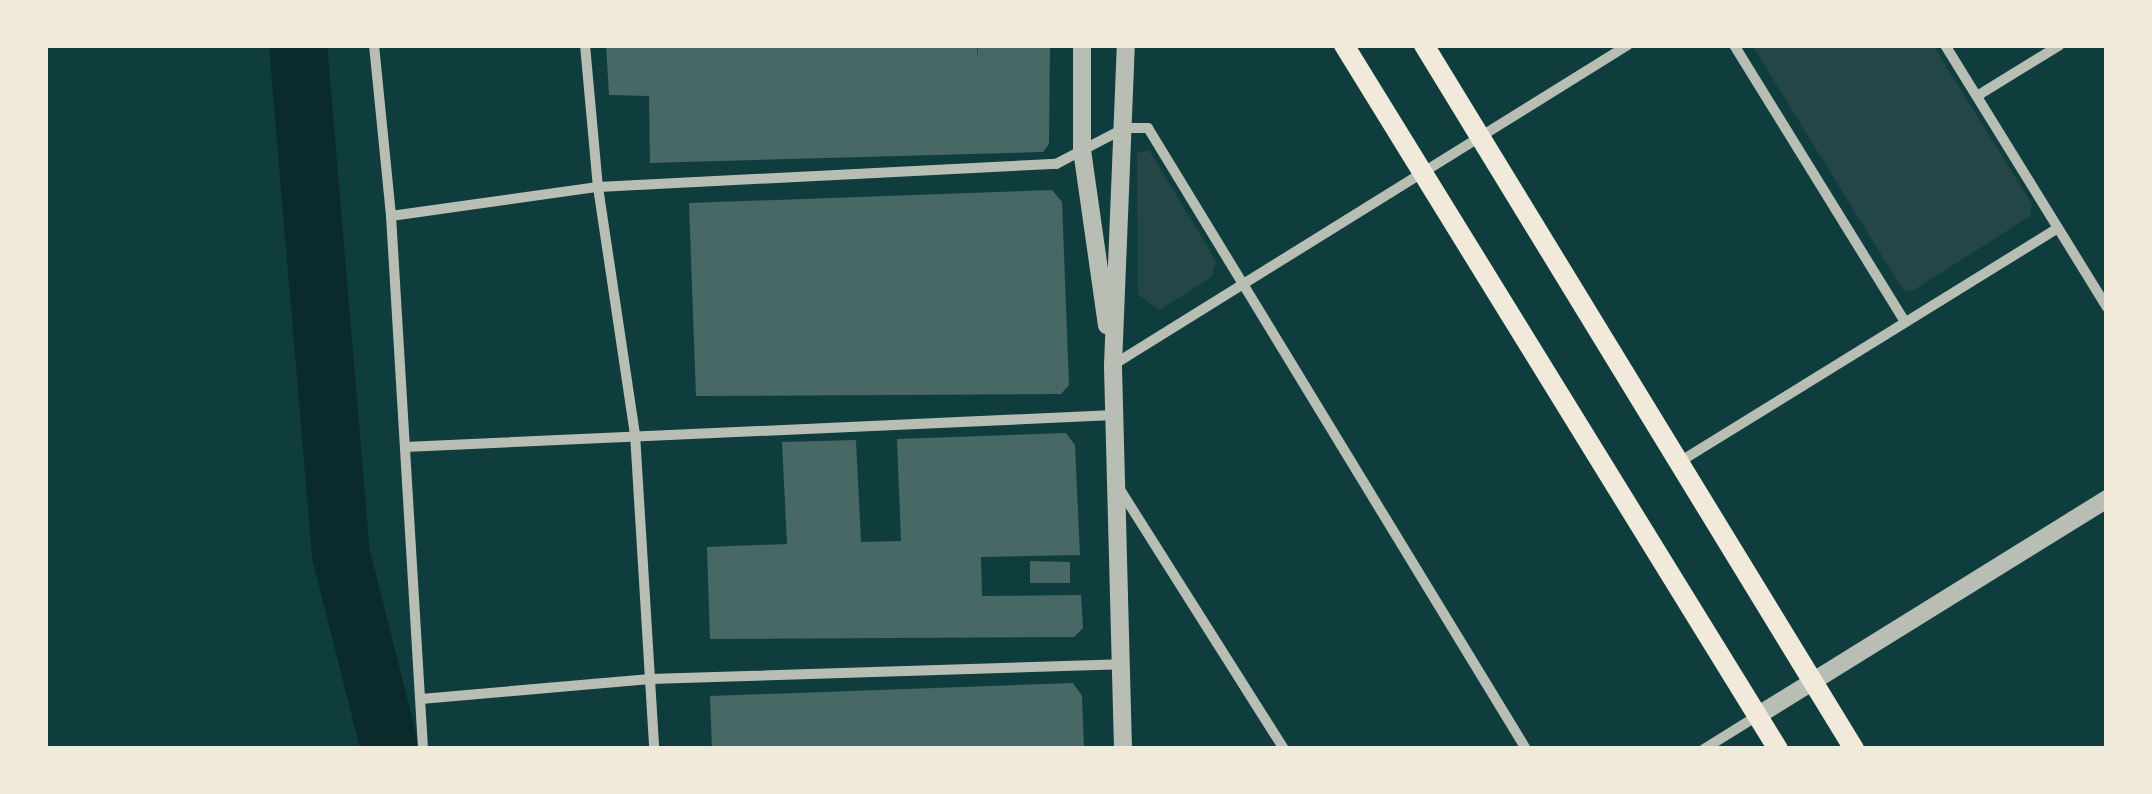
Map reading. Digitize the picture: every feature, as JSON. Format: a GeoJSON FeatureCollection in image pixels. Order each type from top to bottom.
{"type":"FeatureCollection","features":[{"type":"Feature","properties":{"kind":"main road"},"geometry":{"type":"LineString","coordinates":[[1344,45],[1778,749]]}},
{"type":"Feature","properties":{"kind":"main road"},"geometry":{"type":"LineString","coordinates":[[1424,45],[1676,464],[1854,749]]}},
{"type":"Feature","properties":{"kind":"street"},"geometry":{"type":"LineString","coordinates":[[374,45],[391,216],[423,749]]}},
{"type":"Feature","properties":{"kind":"street"},"geometry":{"type":"LineString","coordinates":[[585,45],[598,187],[635,434],[654,749]]}},
{"type":"Feature","properties":{"kind":"street"},"geometry":{"type":"LineString","coordinates":[[1082,45],[1082,150],[1113,366]]}},
{"type":"Feature","properties":{"kind":"street"},"geometry":{"type":"LineString","coordinates":[[1124,749],[1113,366],[1126,128],[1126,45]]}},
{"type":"Feature","properties":{"kind":"street"},"geometry":{"type":"LineString","coordinates":[[1113,366],[1628,45]]}},
{"type":"Feature","properties":{"kind":"street"},"geometry":{"type":"LineString","coordinates":[[1734,45],[1906,322]]}},
{"type":"Feature","properties":{"kind":"street"},"geometry":{"type":"LineString","coordinates":[[1945,45],[2107,306]]}},
{"type":"Feature","properties":{"kind":"street"},"geometry":{"type":"LineString","coordinates":[[1977,96],[2060,45]]}},
{"type":"Feature","properties":{"kind":"street"},"geometry":{"type":"LineString","coordinates":[[391,216],[598,187],[1056,164],[1126,128],[1148,128],[1526,749]]}},
{"type":"Feature","properties":{"kind":"street"},"geometry":{"type":"LineString","coordinates":[[1676,464],[2058,228]]}},
{"type":"Feature","properties":{"kind":"street"},"geometry":{"type":"LineString","coordinates":[[406,447],[1114,415]]}},
{"type":"Feature","properties":{"kind":"street"},"geometry":{"type":"LineString","coordinates":[[1116,482],[1284,749]]}},
{"type":"Feature","properties":{"kind":"street"},"geometry":{"type":"LineString","coordinates":[[1704,749],[2107,499]]}},
{"type":"Feature","properties":{"kind":"street"},"geometry":{"type":"LineString","coordinates":[[421,699],[650,679],[1121,664]]}},
{"type":"Feature","properties":{"kind":"shaded area"},"geometry":{"type":"Polygon","coordinates":[[[1752,45],[1933,45],[2032,204],[2030,216],[1911,292],[1903,290],[1752,45]]]}},
{"type":"Feature","properties":{"kind":"shaded area"},"geometry":{"type":"Polygon","coordinates":[[[1149,150],[1216,261],[1212,277],[1159,310],[1138,294],[1137,153],[1149,150]]]}},
{"type":"Feature","properties":{"kind":"building"},"geometry":{"type":"Polygon","coordinates":[[[606,45],[977,45],[977,60],[978,45],[1050,45],[1049,144],[1043,152],[650,163],[649,96],[609,95],[606,45]]]}},
{"type":"Feature","properties":{"kind":"building"},"geometry":{"type":"Polygon","coordinates":[[[1052,190],[1062,202],[1069,385],[1061,394],[696,396],[689,203],[1052,190]]]}},
{"type":"Feature","properties":{"kind":"building"},"geometry":{"type":"Polygon","coordinates":[[[1066,433],[1075,445],[1080,555],[981,557],[982,596],[1081,595],[1083,628],[1074,637],[710,639],[707,547],[787,544],[782,442],[856,440],[861,542],[901,541],[897,439],[1066,433]]]}},
{"type":"Feature","properties":{"kind":"building"},"geometry":{"type":"Polygon","coordinates":[[[1030,561],[1070,562],[1070,583],[1030,583],[1030,561]]]}},
{"type":"Feature","properties":{"kind":"building"},"geometry":{"type":"Polygon","coordinates":[[[1073,683],[1082,696],[1084,749],[712,749],[710,696],[1073,683]]]}},
{"type":"Feature","properties":{"kind":"waterway"},"geometry":{"type":"LineString","coordinates":[[298,45],[341,555],[390,749]]}}]}
